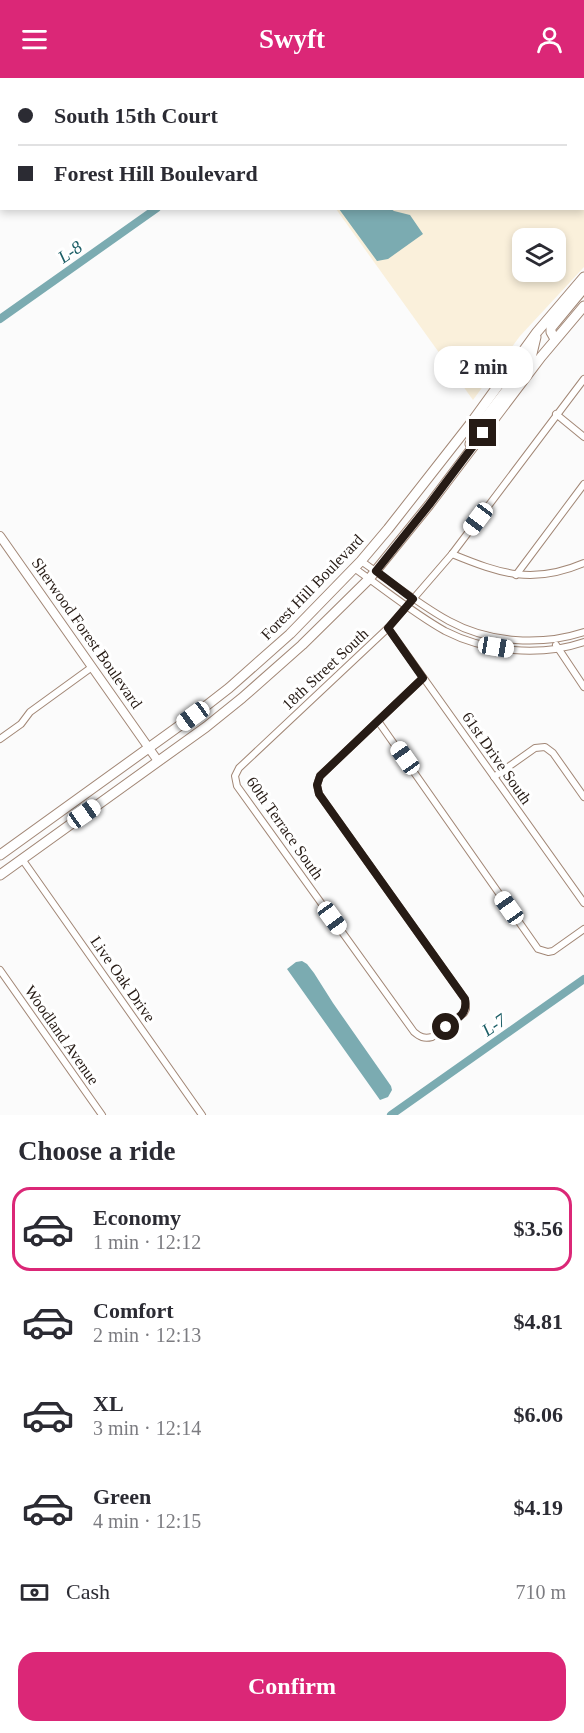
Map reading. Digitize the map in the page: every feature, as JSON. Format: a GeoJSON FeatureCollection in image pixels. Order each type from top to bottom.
{"type":"FeatureCollection","features":[{"type":"Feature","properties":{"kind":"main road","name":"Forest Hill Boulevard"},"geometry":{"type":"LineString","coordinates":[[0,855],[193,716],[290,634],[361,561],[417,494],[537,332],[584,276]]}},
{"type":"Feature","properties":{"kind":"main road"},"geometry":{"type":"LineString","coordinates":[[555,339],[551,328],[584,288]]}},
{"type":"Feature","properties":{"kind":"main road","name":"Forest Hill Boulevard"},"geometry":{"type":"LineString","coordinates":[[0,875],[206,727],[265,679],[302,645],[376,571],[555,339],[584,306]]}},
{"type":"Feature","properties":{"kind":"main road"},"geometry":{"type":"LineString","coordinates":[[467,454],[467,448],[479,426],[531,358],[537,332]]}},
{"type":"Feature","properties":{"kind":"street","name":"18th Street South"},"geometry":{"type":"LineString","coordinates":[[235,776],[239,768],[388,628],[452,554],[584,379]]}},
{"type":"Feature","properties":{"kind":"street"},"geometry":{"type":"LineString","coordinates":[[556,414],[584,437]]}},
{"type":"Feature","properties":{"kind":"street"},"geometry":{"type":"LineString","coordinates":[[516,575],[584,484]]}},
{"type":"Feature","properties":{"kind":"street","name":"Sherwood Forest Boulevard"},"geometry":{"type":"LineString","coordinates":[[0,536],[158,761]]}},
{"type":"Feature","properties":{"kind":"street"},"geometry":{"type":"LineString","coordinates":[[452,554],[485,568],[529,576],[556,573],[584,563]]}},
{"type":"Feature","properties":{"kind":"street"},"geometry":{"type":"LineString","coordinates":[[361,561],[413,599],[449,621],[484,634],[510,640],[551,639],[584,632]]}},
{"type":"Feature","properties":{"kind":"street"},"geometry":{"type":"LineString","coordinates":[[354,568],[444,630],[481,644],[509,650],[530,651],[584,642]]}},
{"type":"Feature","properties":{"kind":"street","name":"61st Drive South"},"geometry":{"type":"LineString","coordinates":[[388,628],[584,903]]}},
{"type":"Feature","properties":{"kind":"street"},"geometry":{"type":"LineString","coordinates":[[481,644],[484,634]]}},
{"type":"Feature","properties":{"kind":"street"},"geometry":{"type":"LineString","coordinates":[[551,639],[584,687]]}},
{"type":"Feature","properties":{"kind":"street"},"geometry":{"type":"LineString","coordinates":[[0,739],[21,724],[30,712],[92,667]]}},
{"type":"Feature","properties":{"kind":"street"},"geometry":{"type":"LineString","coordinates":[[423,678],[378,721],[535,945],[543,951],[553,951],[584,929]]}},
{"type":"Feature","properties":{"kind":"street","name":"60th Terrace South"},"geometry":{"type":"LineString","coordinates":[[235,776],[237,786],[243,795],[414,1032],[422,1038],[432,1037],[460,1017],[466,1009],[465,999],[319,794],[317,785],[320,776],[378,721]]}},
{"type":"Feature","properties":{"kind":"street"},"geometry":{"type":"LineString","coordinates":[[494,777],[535,748],[545,747],[553,753],[584,797]]}},
{"type":"Feature","properties":{"kind":"street","name":"Live Oak Drive"},"geometry":{"type":"LineString","coordinates":[[22,859],[202,1115]]}},
{"type":"Feature","properties":{"kind":"street","name":"Woodland Avenue"},"geometry":{"type":"LineString","coordinates":[[0,970],[102,1115]]}},
{"type":"Feature","properties":{"kind":"shaded area"},"geometry":{"type":"Polygon","coordinates":[[[337,210],[584,210],[584,267],[520,336],[473,400],[337,210]]]}},
{"type":"Feature","properties":{"kind":"water"},"geometry":{"type":"Polygon","coordinates":[[[340,210],[392,210],[410,215],[423,234],[388,259],[377,261],[340,210]]]}},
{"type":"Feature","properties":{"kind":"water"},"geometry":{"type":"Polygon","coordinates":[[[302,961],[314,973],[391,1086],[392,1090],[388,1097],[380,1100],[287,969],[296,962],[302,961]]]}},
{"type":"Feature","properties":{"kind":"waterway","name":"L-8"},"geometry":{"type":"LineString","coordinates":[[0,319],[154,210]]}},
{"type":"Feature","properties":{"kind":"waterway","name":"L-7"},"geometry":{"type":"LineString","coordinates":[[391,1115],[584,979]]}},
{"type":"Feature","properties":{"kind":"route"},"geometry":{"type":"LineString","coordinates":[[446,1027],[464,1013],[465,999],[319,794],[317,785],[320,776],[423,678],[388,628],[413,599],[376,571],[483,433]]}}]}
